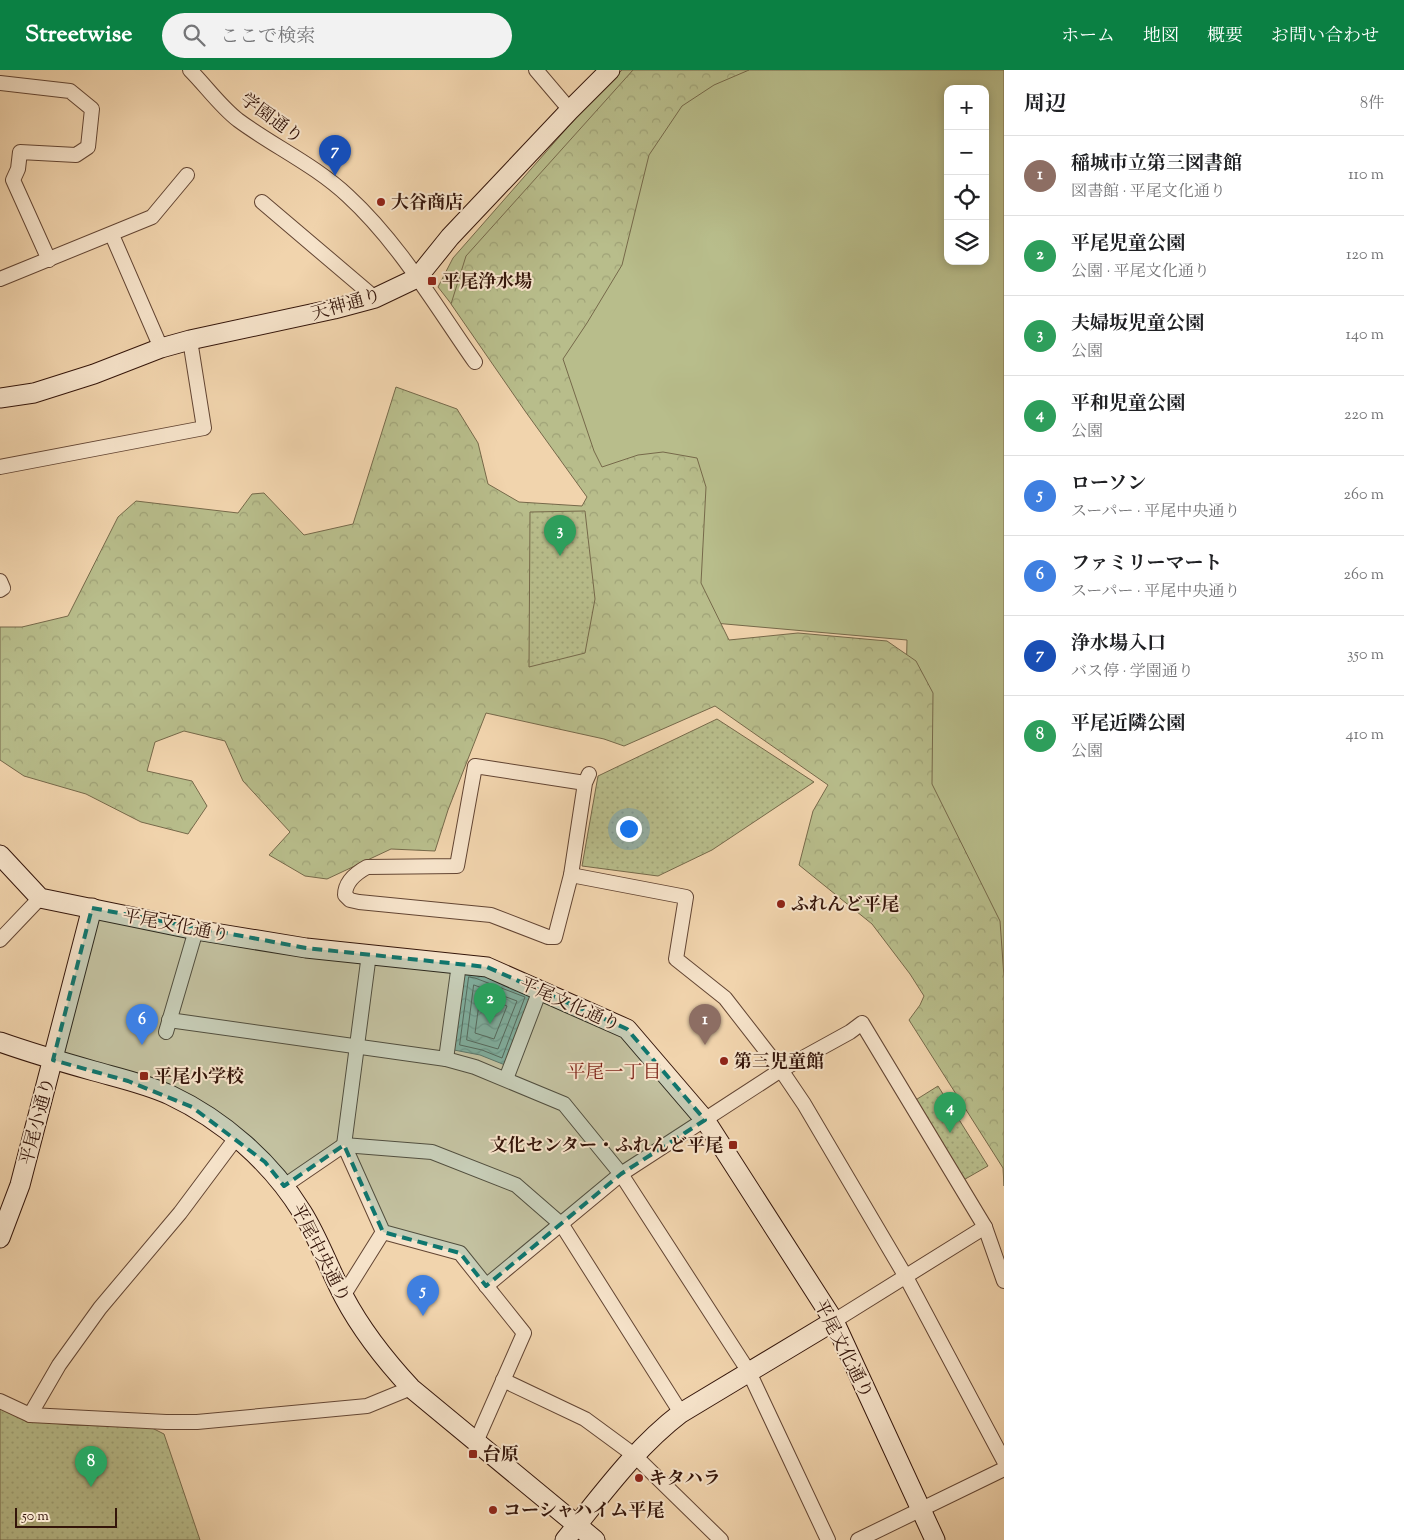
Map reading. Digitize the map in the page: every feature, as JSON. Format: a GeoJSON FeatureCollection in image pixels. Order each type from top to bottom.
{"type":"FeatureCollection","features":[{"type":"Feature","properties":{"kind":"street","name":"学園通り"},"geometry":{"type":"LineString","coordinates":[[190,70],[236,118],[269,142],[326,178],[348,196],[402,256],[475,362]]}},
{"type":"Feature","properties":{"kind":"street"},"geometry":{"type":"LineString","coordinates":[[536,70],[570,110]]}},
{"type":"Feature","properties":{"kind":"street","name":"天神通り"},"geometry":{"type":"LineString","coordinates":[[0,398],[34,393],[94,374],[160,348],[190,340],[334,309],[375,298],[417,278],[450,237],[610,70]]}},
{"type":"Feature","properties":{"kind":"street"},"geometry":{"type":"LineString","coordinates":[[0,83],[70,92],[92,109],[88,148],[76,155],[20,152],[18,170],[13,180],[49,260]]}},
{"type":"Feature","properties":{"kind":"street"},"geometry":{"type":"LineString","coordinates":[[0,278],[112,235],[152,217],[187,175]]}},
{"type":"Feature","properties":{"kind":"street"},"geometry":{"type":"LineString","coordinates":[[262,202],[375,298]]}},
{"type":"Feature","properties":{"kind":"street"},"geometry":{"type":"LineString","coordinates":[[112,235],[160,348]]}},
{"type":"Feature","properties":{"kind":"street"},"geometry":{"type":"LineString","coordinates":[[0,467],[204,428],[190,340]]}},
{"type":"Feature","properties":{"kind":"street"},"geometry":{"type":"LineString","coordinates":[[0,581],[3,588],[0,590]]}},
{"type":"Feature","properties":{"kind":"street"},"geometry":{"type":"LineString","coordinates":[[474,766],[587,779],[571,875],[555,937],[548,937],[491,915],[359,902],[350,900],[345,895],[345,888],[351,880],[359,871],[367,867],[457,866],[474,766]]}},
{"type":"Feature","properties":{"kind":"street"},"geometry":{"type":"LineString","coordinates":[[0,856],[40,898],[0,940]]}},
{"type":"Feature","properties":{"kind":"street"},"geometry":{"type":"LineString","coordinates":[[571,875],[686,897],[676,959],[725,998],[781,1070],[804,1104],[906,1277],[1004,1461]]}},
{"type":"Feature","properties":{"kind":"street","name":"平尾文化通り"},"geometry":{"type":"LineString","coordinates":[[40,898],[196,930],[306,948],[487,967],[627,1029],[705,1120],[834,1321],[935,1540]]}},
{"type":"Feature","properties":{"kind":"street","name":"平尾小通り"},"geometry":{"type":"LineString","coordinates":[[0,1238],[20,1185],[92,908]]}},
{"type":"Feature","properties":{"kind":"street"},"geometry":{"type":"LineString","coordinates":[[196,930],[167,1026],[357,1046],[446,1059],[475,1067],[564,1104],[621,1174],[749,1372],[828,1540]]}},
{"type":"Feature","properties":{"kind":"street"},"geometry":{"type":"LineString","coordinates":[[369,954],[344,1145],[383,1232]]}},
{"type":"Feature","properties":{"kind":"street"},"geometry":{"type":"LineString","coordinates":[[446,1059],[459,964]]}},
{"type":"Feature","properties":{"kind":"street"},"geometry":{"type":"LineString","coordinates":[[506,1079],[540,990]]}},
{"type":"Feature","properties":{"kind":"street"},"geometry":{"type":"LineString","coordinates":[[486,1286],[562,1225],[621,1174],[781,1070],[850,1032],[862,1023],[985,1227],[1004,1281]]}},
{"type":"Feature","properties":{"kind":"street","name":"平尾中央通り"},"geometry":{"type":"LineString","coordinates":[[0,1042],[169,1095],[223,1126],[265,1162],[284,1186],[302,1212],[321,1246],[343,1296],[372,1344],[411,1388],[595,1540]]}},
{"type":"Feature","properties":{"kind":"street"},"geometry":{"type":"LineString","coordinates":[[30,1415],[59,1365],[100,1308],[180,1213],[236,1138]]}},
{"type":"Feature","properties":{"kind":"street"},"geometry":{"type":"LineString","coordinates":[[284,1186],[344,1145],[432,1152],[516,1186],[562,1225],[681,1414]]}},
{"type":"Feature","properties":{"kind":"street"},"geometry":{"type":"LineString","coordinates":[[565,1540],[634,1455],[660,1429],[681,1414],[985,1227]]}},
{"type":"Feature","properties":{"kind":"street"},"geometry":{"type":"LineString","coordinates":[[383,1232],[460,1253],[524,1333],[476,1442]]}},
{"type":"Feature","properties":{"kind":"street"},"geometry":{"type":"LineString","coordinates":[[343,1296],[383,1232]]}},
{"type":"Feature","properties":{"kind":"street"},"geometry":{"type":"LineString","coordinates":[[503,1380],[585,1419],[634,1455],[721,1540]]}},
{"type":"Feature","properties":{"kind":"street"},"geometry":{"type":"LineString","coordinates":[[0,1401],[30,1415],[197,1422],[367,1406],[411,1388]]}},
{"type":"Feature","properties":{"kind":"street"},"geometry":{"type":"LineString","coordinates":[[858,1540],[1004,1469]]}},
{"type":"Feature","properties":{"kind":"highlighted area"},"geometry":{"type":"Polygon","coordinates":[[[92,908],[306,948],[487,967],[627,1029],[705,1120],[621,1174],[486,1286],[460,1253],[383,1232],[344,1145],[284,1186],[265,1162],[192,1107],[128,1081],[53,1060],[92,908]]]}},
{"type":"Feature","properties":{"kind":"green space"},"geometry":{"type":"Polygon","coordinates":[[[622,70],[1004,70],[1004,1144],[900,945],[907,640],[714,623],[607,503],[438,287],[453,258],[574,120],[622,70]]]}},
{"type":"Feature","properties":{"kind":"green space"},"geometry":{"type":"Polygon","coordinates":[[[633,70],[749,70],[714,85],[682,106],[649,155],[622,265],[563,359],[594,451],[602,467],[638,455],[663,452],[697,458],[706,487],[701,583],[729,640],[798,633],[887,641],[916,661],[933,693],[932,784],[1000,921],[1004,977],[1004,1186],[1003,1168],[909,1020],[924,996],[910,974],[872,924],[799,865],[813,811],[828,785],[715,706],[624,746],[604,739],[486,713],[448,810],[435,851],[391,849],[327,879],[305,876],[269,855],[290,832],[243,781],[225,741],[184,731],[155,742],[147,771],[192,781],[207,806],[188,834],[141,822],[86,794],[24,776],[0,760],[0,627],[22,627],[68,616],[118,517],[136,501],[238,513],[252,494],[264,493],[304,535],[353,524],[396,387],[457,409],[478,443],[488,484],[519,502],[582,506],[587,497],[451,304],[466,256],[633,70]]]}},
{"type":"Feature","properties":{"kind":"green space"},"geometry":{"type":"Polygon","coordinates":[[[585,511],[595,599],[585,653],[529,667],[530,512],[585,511]]]}},
{"type":"Feature","properties":{"kind":"green space"},"geometry":{"type":"Polygon","coordinates":[[[717,719],[814,782],[712,850],[658,876],[582,866],[598,776],[717,719]]]}},
{"type":"Feature","properties":{"kind":"green space"},"geometry":{"type":"Polygon","coordinates":[[[938,1086],[988,1166],[960,1182],[914,1101],[938,1086]]]}},
{"type":"Feature","properties":{"kind":"green space"},"geometry":{"type":"Polygon","coordinates":[[[0,1408],[33,1421],[71,1425],[150,1427],[164,1434],[200,1540],[0,1540],[0,1408]]]}},
{"type":"Feature","properties":{"kind":"water"},"geometry":{"type":"Polygon","coordinates":[[[464,971],[476,973],[532,994],[505,1065],[480,1055],[454,1050],[464,971]]]}},
{"type":"Feature","properties":{"kind":"place","name":"浄水場入口"},"geometry":{"type":"Point","coordinates":[335,176]}},
{"type":"Feature","properties":{"kind":"place","name":"大谷商店"},"geometry":{"type":"Point","coordinates":[381,202]}},
{"type":"Feature","properties":{"kind":"place","name":"平尾浄水場"},"geometry":{"type":"Point","coordinates":[432,281]}},
{"type":"Feature","properties":{"kind":"place","name":"夫婦坂児童公園"},"geometry":{"type":"Point","coordinates":[560,556]}},
{"type":"Feature","properties":{"kind":"place","name":"ふれんど平尾"},"geometry":{"type":"Point","coordinates":[781,904]}},
{"type":"Feature","properties":{"kind":"place","name":"平尾児童公園"},"geometry":{"type":"Point","coordinates":[490,1024]}},
{"type":"Feature","properties":{"kind":"place","name":"ファミリーマート"},"geometry":{"type":"Point","coordinates":[142,1045]}},
{"type":"Feature","properties":{"kind":"place","name":"稲城市立第三図書館"},"geometry":{"type":"Point","coordinates":[705,1045]}},
{"type":"Feature","properties":{"kind":"place","name":"第三児童館"},"geometry":{"type":"Point","coordinates":[724,1061]}},
{"type":"Feature","properties":{"kind":"place","name":"平尾小学校"},"geometry":{"type":"Point","coordinates":[144,1076]}},
{"type":"Feature","properties":{"kind":"place","name":"平和児童公園"},"geometry":{"type":"Point","coordinates":[950,1133]}},
{"type":"Feature","properties":{"kind":"place","name":"文化センター・ふれんど平尾"},"geometry":{"type":"Point","coordinates":[733,1145]}},
{"type":"Feature","properties":{"kind":"place","name":"ローソン"},"geometry":{"type":"Point","coordinates":[423,1316]}},
{"type":"Feature","properties":{"kind":"place","name":"台原"},"geometry":{"type":"Point","coordinates":[473,1454]}},
{"type":"Feature","properties":{"kind":"place","name":"キタハラ"},"geometry":{"type":"Point","coordinates":[639,1478]}},
{"type":"Feature","properties":{"kind":"place","name":"平尾近隣公園"},"geometry":{"type":"Point","coordinates":[91,1487]}},
{"type":"Feature","properties":{"kind":"place","name":"コーシャハイム平尾"},"geometry":{"type":"Point","coordinates":[493,1510]}},
{"type":"Feature","properties":{"kind":"district","name":"平尾一丁目"},"geometry":{"type":"Point","coordinates":[614,1071]}}]}
